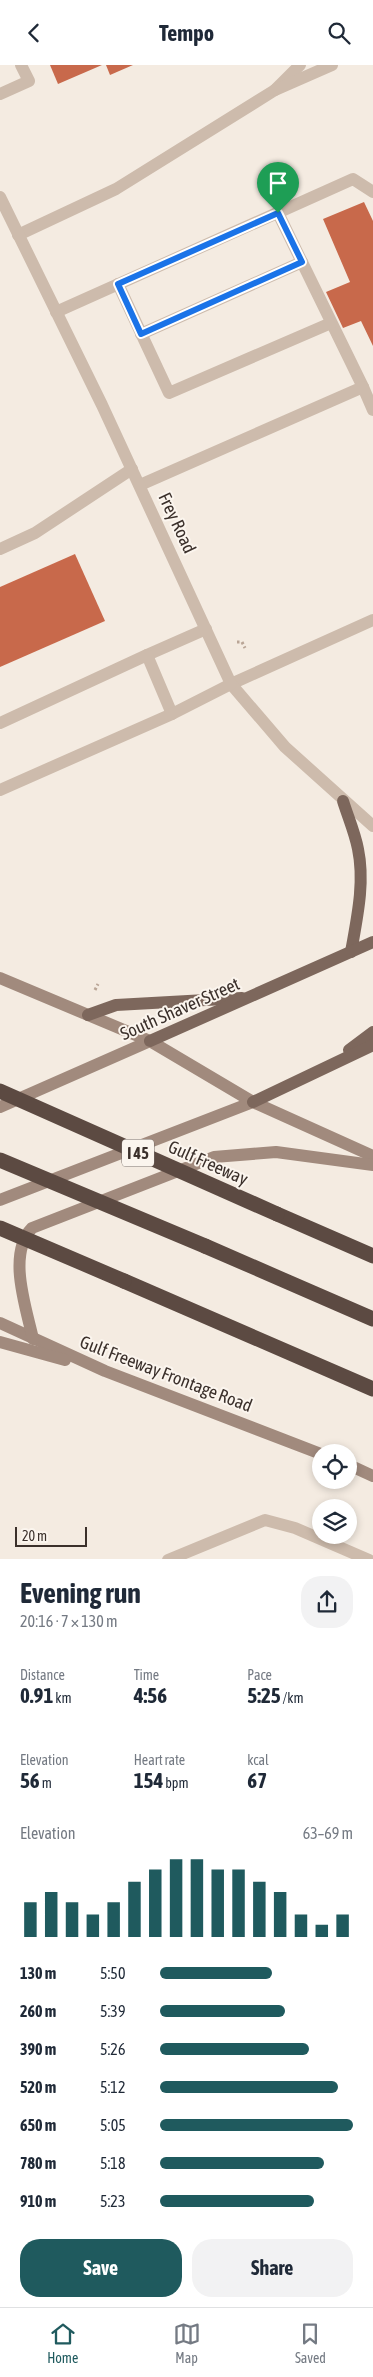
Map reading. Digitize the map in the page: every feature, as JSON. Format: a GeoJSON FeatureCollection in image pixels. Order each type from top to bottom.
{"type":"FeatureCollection","features":[{"type":"Feature","properties":{"kind":"highway","name":"Gulf Freeway"},"geometry":{"type":"LineString","coordinates":[[0,1091],[373,1256]]}},
{"type":"Feature","properties":{"kind":"highway"},"geometry":{"type":"LineString","coordinates":[[0,1160],[373,1319]]}},
{"type":"Feature","properties":{"kind":"highway"},"geometry":{"type":"LineString","coordinates":[[0,1228],[373,1389]]}},
{"type":"Feature","properties":{"kind":"main road"},"geometry":{"type":"LineString","coordinates":[[343,801],[358,849],[361,880],[351,952]]}},
{"type":"Feature","properties":{"kind":"main road","name":"South Shaver Street"},"geometry":{"type":"LineString","coordinates":[[0,1107],[373,942]]}},
{"type":"Feature","properties":{"kind":"main road"},"geometry":{"type":"LineString","coordinates":[[0,978],[150,1041],[253,1102],[373,1156]]}},
{"type":"Feature","properties":{"kind":"main road"},"geometry":{"type":"LineString","coordinates":[[88,1015],[116,1005],[250,997]]}},
{"type":"Feature","properties":{"kind":"main road"},"geometry":{"type":"LineString","coordinates":[[327,1067],[373,1032]]}},
{"type":"Feature","properties":{"kind":"main road"},"geometry":{"type":"LineString","coordinates":[[0,1200],[253,1102],[373,1045]]}},
{"type":"Feature","properties":{"kind":"main road"},"geometry":{"type":"LineString","coordinates":[[33,1339],[20,1283],[22,1244],[25,1236],[32,1228],[214,1157],[276,1152],[373,1165]]}},
{"type":"Feature","properties":{"kind":"main road","name":"Gulf Freeway Frontage Road"},"geometry":{"type":"LineString","coordinates":[[0,1323],[105,1371],[312,1451]]}},
{"type":"Feature","properties":{"kind":"main road"},"geometry":{"type":"LineString","coordinates":[[0,1342],[105,1371]]}},
{"type":"Feature","properties":{"kind":"main road"},"geometry":{"type":"LineString","coordinates":[[357,1469],[373,1476]]}},
{"type":"Feature","properties":{"kind":"street"},"geometry":{"type":"LineString","coordinates":[[0,94],[29,81],[21,65]]}},
{"type":"Feature","properties":{"kind":"street"},"geometry":{"type":"LineString","coordinates":[[275,90],[300,65]]}},
{"type":"Feature","properties":{"kind":"street"},"geometry":{"type":"LineString","coordinates":[[18,235],[116,189],[275,90],[332,65]]}},
{"type":"Feature","properties":{"kind":"street"},"geometry":{"type":"LineString","coordinates":[[56,312],[353,179],[373,192]]}},
{"type":"Feature","properties":{"kind":"street","name":"Frey Road"},"geometry":{"type":"LineString","coordinates":[[0,197],[140,485],[231,684],[285,747],[373,827]]}},
{"type":"Feature","properties":{"kind":"street"},"geometry":{"type":"LineString","coordinates":[[278,213],[373,410]]}},
{"type":"Feature","properties":{"kind":"street"},"geometry":{"type":"LineString","coordinates":[[141,334],[302,262]]}},
{"type":"Feature","properties":{"kind":"street"},"geometry":{"type":"LineString","coordinates":[[118,284],[169,393],[331,323]]}},
{"type":"Feature","properties":{"kind":"street"},"geometry":{"type":"LineString","coordinates":[[140,485],[363,387]]}},
{"type":"Feature","properties":{"kind":"street"},"geometry":{"type":"LineString","coordinates":[[0,549],[35,533],[132,469]]}},
{"type":"Feature","properties":{"kind":"street"},"geometry":{"type":"LineString","coordinates":[[0,790],[172,714],[231,684],[373,620]]}},
{"type":"Feature","properties":{"kind":"street"},"geometry":{"type":"LineString","coordinates":[[0,723],[206,629]]}},
{"type":"Feature","properties":{"kind":"street"},"geometry":{"type":"LineString","coordinates":[[147,655],[172,714]]}},
{"type":"Feature","properties":{"kind":"street"},"geometry":{"type":"LineString","coordinates":[[168,1559],[265,1519],[295,1527],[369,1559]]}},
{"type":"Feature","properties":{"kind":"path"},"geometry":{"type":"LineString","coordinates":[[237,642],[242,642],[245,648]]}},
{"type":"Feature","properties":{"kind":"path"},"geometry":{"type":"LineString","coordinates":[[95,990],[98,984]]}},
{"type":"Feature","properties":{"kind":"building"},"geometry":{"type":"Polygon","coordinates":[[[50,65],[102,65],[58,84],[50,65]]]}},
{"type":"Feature","properties":{"kind":"building"},"geometry":{"type":"Polygon","coordinates":[[[106,65],[133,65],[110,75],[106,65]]]}},
{"type":"Feature","properties":{"kind":"building"},"geometry":{"type":"Polygon","coordinates":[[[364,202],[373,221],[373,346],[361,321],[343,328],[326,292],[350,282],[323,219],[364,202]]]}},
{"type":"Feature","properties":{"kind":"building"},"geometry":{"type":"Polygon","coordinates":[[[75,554],[105,621],[0,667],[0,587],[75,554]]]}},
{"type":"Feature","properties":{"kind":"route"},"geometry":{"type":"LineString","coordinates":[[278,213],[302,262],[141,334],[118,284],[278,213]]}}]}
